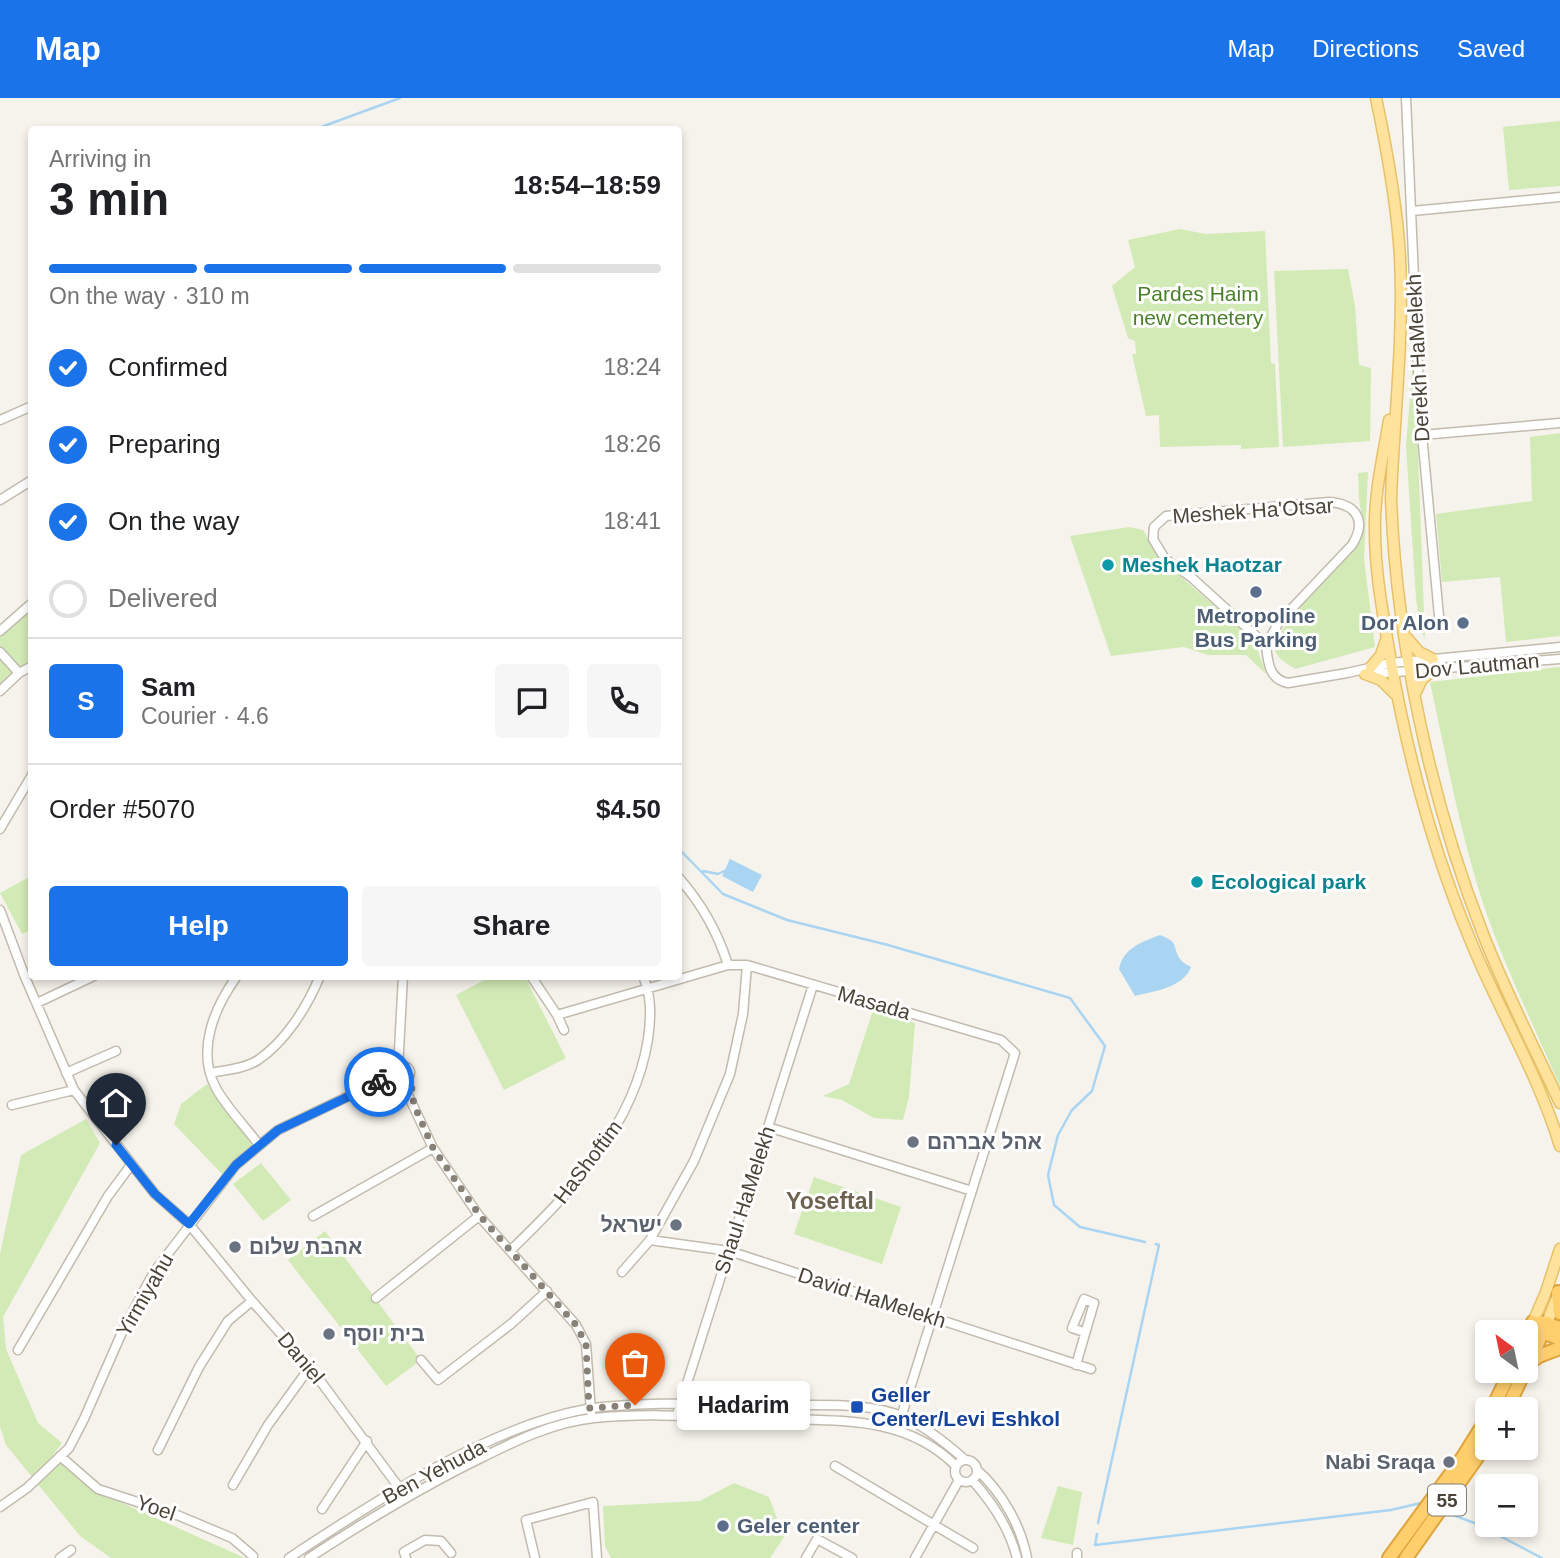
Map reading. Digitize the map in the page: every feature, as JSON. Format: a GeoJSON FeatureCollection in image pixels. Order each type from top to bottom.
{"type":"FeatureCollection","features":[{"type":"Feature","properties":{"kind":"highway"},"geometry":{"type":"LineString","coordinates":[[1559,1290],[1560,1312]]}},
{"type":"Feature","properties":{"kind":"highway"},"geometry":{"type":"LineString","coordinates":[[1538,1324],[1560,1339]]}},
{"type":"Feature","properties":{"kind":"highway"},"geometry":{"type":"LineString","coordinates":[[1545,1327],[1560,1328]]}},
{"type":"Feature","properties":{"kind":"highway"},"geometry":{"type":"LineString","coordinates":[[1538,1343],[1545,1327]]}},
{"type":"Feature","properties":{"kind":"highway"},"geometry":{"type":"LineString","coordinates":[[1538,1357],[1560,1348]]}},
{"type":"Feature","properties":{"kind":"highway","name":"55"},"geometry":{"type":"LineString","coordinates":[[1389,1558],[1475,1438]]}},
{"type":"Feature","properties":{"kind":"highway","name":"55"},"geometry":{"type":"LineString","coordinates":[[1406,1558],[1475,1460]]}},
{"type":"Feature","properties":{"kind":"main road"},"geometry":{"type":"LineString","coordinates":[[1376,98],[1398,234],[1400,302],[1391,498],[1404,632],[1444,815],[1471,900],[1483,935],[1560,1103]]}},
{"type":"Feature","properties":{"kind":"main road"},"geometry":{"type":"LineString","coordinates":[[1397,372],[1378,482],[1375,519],[1376,561],[1397,697],[1428,827],[1448,884],[1469,939],[1546,1108],[1560,1146]]}},
{"type":"Feature","properties":{"kind":"main road"},"geometry":{"type":"LineString","coordinates":[[1404,632],[1418,651],[1433,659]]}},
{"type":"Feature","properties":{"kind":"main road"},"geometry":{"type":"LineString","coordinates":[[1387,636],[1382,653],[1368,670],[1384,682],[1397,697]]}},
{"type":"Feature","properties":{"kind":"main road"},"geometry":{"type":"LineString","coordinates":[[1416,696],[1420,683],[1434,670]]}},
{"type":"Feature","properties":{"kind":"main road"},"geometry":{"type":"LineString","coordinates":[[1534,1320],[1560,1249]]}},
{"type":"Feature","properties":{"kind":"main road"},"geometry":{"type":"LineString","coordinates":[[1545,1327],[1559,1290]]}},
{"type":"Feature","properties":{"kind":"street","name":"Derekh HaMelekh"},"geometry":{"type":"LineString","coordinates":[[1406,98],[1422,435],[1439,617]]}},
{"type":"Feature","properties":{"kind":"street"},"geometry":{"type":"LineString","coordinates":[[1412,211],[1560,197]]}},
{"type":"Feature","properties":{"kind":"street"},"geometry":{"type":"LineString","coordinates":[[0,420],[28,408]]}},
{"type":"Feature","properties":{"kind":"street"},"geometry":{"type":"LineString","coordinates":[[1422,435],[1560,423]]}},
{"type":"Feature","properties":{"kind":"street"},"geometry":{"type":"LineString","coordinates":[[0,500],[28,482]]}},
{"type":"Feature","properties":{"kind":"street","name":"Meshek Ha'Otsar"},"geometry":{"type":"LineString","coordinates":[[1329,502],[1349,506],[1359,523],[1354,541],[1279,622],[1273,632],[1266,645],[1191,577],[1165,559],[1153,540],[1153,530],[1161,519],[1173,515],[1329,502]]}},
{"type":"Feature","properties":{"kind":"street"},"geometry":{"type":"LineString","coordinates":[[0,631],[28,606]]}},
{"type":"Feature","properties":{"kind":"street"},"geometry":{"type":"LineString","coordinates":[[1256,636],[1273,632]]}},
{"type":"Feature","properties":{"kind":"street"},"geometry":{"type":"LineString","coordinates":[[1266,645],[1270,671],[1281,682],[1392,668],[1410,661]]}},
{"type":"Feature","properties":{"kind":"street","name":"Dov Lautman"},"geometry":{"type":"LineString","coordinates":[[1410,661],[1560,647]]}},
{"type":"Feature","properties":{"kind":"street"},"geometry":{"type":"LineString","coordinates":[[0,652],[19,673]]}},
{"type":"Feature","properties":{"kind":"street","name":"Dov Lautman"},"geometry":{"type":"LineString","coordinates":[[1392,668],[1412,672],[1560,659]]}},
{"type":"Feature","properties":{"kind":"street"},"geometry":{"type":"LineString","coordinates":[[0,691],[28,668]]}},
{"type":"Feature","properties":{"kind":"street"},"geometry":{"type":"LineString","coordinates":[[0,829],[28,782]]}},
{"type":"Feature","properties":{"kind":"street"},"geometry":{"type":"LineString","coordinates":[[682,882],[705,913],[722,944],[729,965]]}},
{"type":"Feature","properties":{"kind":"street","name":"Daniel"},"geometry":{"type":"LineString","coordinates":[[0,910],[74,1090],[155,1194],[189,1224],[310,1367],[406,1497]]}},
{"type":"Feature","properties":{"kind":"street","name":"Masada"},"geometry":{"type":"LineString","coordinates":[[682,978],[729,965],[747,965],[1001,1040],[1015,1053],[972,1191]]}},
{"type":"Feature","properties":{"kind":"street"},"geometry":{"type":"LineString","coordinates":[[621,1272],[650,1240],[694,1161],[730,1074],[743,1014],[747,965]]}},
{"type":"Feature","properties":{"kind":"street"},"geometry":{"type":"LineString","coordinates":[[37,1003],[86,980]]}},
{"type":"Feature","properties":{"kind":"street"},"geometry":{"type":"LineString","coordinates":[[235,980],[216,1013],[208,1039],[206,1058],[216,1089],[259,1145]]}},
{"type":"Feature","properties":{"kind":"street"},"geometry":{"type":"LineString","coordinates":[[210,1073],[235,1069],[257,1061],[286,1033],[307,1003],[318,980]]}},
{"type":"Feature","properties":{"kind":"street"},"geometry":{"type":"LineString","coordinates":[[403,980],[398,1074],[433,1148],[480,1216],[576,1325],[586,1344],[589,1408],[594,1418]]}},
{"type":"Feature","properties":{"kind":"street"},"geometry":{"type":"LineString","coordinates":[[534,980],[564,1030]]}},
{"type":"Feature","properties":{"kind":"street","name":"HaShoftim"},"geometry":{"type":"LineString","coordinates":[[510,1251],[579,1179],[607,1142],[629,1104],[646,1049],[651,1018],[645,980]]}},
{"type":"Feature","properties":{"kind":"street","name":"Masada"},"geometry":{"type":"LineString","coordinates":[[557,1015],[676,980]]}},
{"type":"Feature","properties":{"kind":"street","name":"Shaul HaMelekh"},"geometry":{"type":"LineString","coordinates":[[677,1415],[813,985]]}},
{"type":"Feature","properties":{"kind":"street"},"geometry":{"type":"LineString","coordinates":[[398,1037],[409,1071],[414,1105]]}},
{"type":"Feature","properties":{"kind":"street"},"geometry":{"type":"LineString","coordinates":[[66,1073],[116,1051]]}},
{"type":"Feature","properties":{"kind":"street","name":"Yirmiyahu"},"geometry":{"type":"LineString","coordinates":[[0,1507],[27,1488],[69,1448],[123,1330],[154,1272],[221,1183],[278,1130],[398,1074],[405,1079],[409,1071]]}},
{"type":"Feature","properties":{"kind":"street"},"geometry":{"type":"LineString","coordinates":[[12,1105],[74,1090]]}},
{"type":"Feature","properties":{"kind":"street"},"geometry":{"type":"LineString","coordinates":[[768,1127],[972,1191],[897,1430]]}},
{"type":"Feature","properties":{"kind":"street"},"geometry":{"type":"LineString","coordinates":[[313,1216],[433,1148]]}},
{"type":"Feature","properties":{"kind":"street"},"geometry":{"type":"LineString","coordinates":[[18,1350],[108,1196],[131,1165]]}},
{"type":"Feature","properties":{"kind":"street"},"geometry":{"type":"LineString","coordinates":[[376,1298],[480,1216]]}},
{"type":"Feature","properties":{"kind":"street","name":"David HaMelekh"},"geometry":{"type":"LineString","coordinates":[[650,1240],[729,1251],[1091,1369]]}},
{"type":"Feature","properties":{"kind":"street"},"geometry":{"type":"LineString","coordinates":[[421,1360],[438,1380],[511,1324],[547,1291]]}},
{"type":"Feature","properties":{"kind":"street"},"geometry":{"type":"LineString","coordinates":[[158,1450],[199,1367],[228,1321],[252,1301]]}},
{"type":"Feature","properties":{"kind":"street"},"geometry":{"type":"LineString","coordinates":[[1076,1365],[1084,1332]]}},
{"type":"Feature","properties":{"kind":"street"},"geometry":{"type":"LineString","coordinates":[[233,1485],[268,1425],[310,1367]]}},
{"type":"Feature","properties":{"kind":"street","name":"Ben Yehuda"},"geometry":{"type":"LineString","coordinates":[[289,1558],[401,1488],[505,1435],[556,1415],[589,1408],[681,1402],[859,1407],[902,1416]]}},
{"type":"Feature","properties":{"kind":"street","name":"Ben Yehuda"},"geometry":{"type":"LineString","coordinates":[[309,1558],[406,1497],[510,1444],[556,1427],[594,1418],[677,1415],[860,1421],[917,1437],[956,1465]]}},
{"type":"Feature","properties":{"kind":"street"},"geometry":{"type":"LineString","coordinates":[[902,1416],[947,1444],[964,1459],[975,1463],[977,1470],[1003,1501],[1020,1532],[1027,1558]]}},
{"type":"Feature","properties":{"kind":"street"},"geometry":{"type":"LineString","coordinates":[[322,1509],[366,1441]]}},
{"type":"Feature","properties":{"kind":"street","name":"Yoel"},"geometry":{"type":"LineString","coordinates":[[60,1456],[98,1489],[177,1515],[232,1538],[253,1556]]}},
{"type":"Feature","properties":{"kind":"street"},"geometry":{"type":"LineString","coordinates":[[964,1459],[956,1465],[954,1472],[959,1480],[972,1480],[977,1470]]}},
{"type":"Feature","properties":{"kind":"street"},"geometry":{"type":"LineString","coordinates":[[835,1465],[973,1548]]}},
{"type":"Feature","properties":{"kind":"street"},"geometry":{"type":"LineString","coordinates":[[915,1558],[959,1480]]}},
{"type":"Feature","properties":{"kind":"street"},"geometry":{"type":"LineString","coordinates":[[972,1480],[986,1495],[1006,1526],[1017,1558]]}},
{"type":"Feature","properties":{"kind":"street"},"geometry":{"type":"LineString","coordinates":[[535,1558],[526,1520],[593,1503],[597,1558]]}},
{"type":"Feature","properties":{"kind":"street"},"geometry":{"type":"LineString","coordinates":[[806,1558],[817,1539],[852,1558]]}},
{"type":"Feature","properties":{"kind":"street"},"geometry":{"type":"LineString","coordinates":[[406,1558],[404,1552],[425,1540],[442,1541],[451,1553]]}},
{"type":"Feature","properties":{"kind":"street"},"geometry":{"type":"LineString","coordinates":[[60,1558],[71,1550]]}},
{"type":"Feature","properties":{"kind":"green space"},"geometry":{"type":"Polygon","coordinates":[[[1560,121],[1560,186],[1509,190],[1503,127],[1560,121]]]}},
{"type":"Feature","properties":{"kind":"green space","name":"Pardes Haim new cemetery"},"geometry":{"type":"Polygon","coordinates":[[[1180,229],[1206,234],[1265,231],[1271,363],[1275,364],[1279,447],[1160,447],[1159,415],[1146,416],[1132,354],[1136,354],[1135,341],[1128,338],[1112,286],[1135,267],[1128,240],[1180,229]]]}},
{"type":"Feature","properties":{"kind":"green space"},"geometry":{"type":"Polygon","coordinates":[[[1348,269],[1355,306],[1359,365],[1371,368],[1370,441],[1283,447],[1274,271],[1348,269]]]}},
{"type":"Feature","properties":{"kind":"green space"},"geometry":{"type":"Polygon","coordinates":[[[1414,348],[1425,639],[1420,627],[1416,598],[1406,446],[1414,348]]]}},
{"type":"Feature","properties":{"kind":"green space"},"geometry":{"type":"Polygon","coordinates":[[[1560,433],[1560,636],[1506,642],[1500,577],[1442,582],[1436,514],[1532,501],[1530,437],[1560,433]]]}},
{"type":"Feature","properties":{"kind":"green space"},"geometry":{"type":"Polygon","coordinates":[[[1368,472],[1364,559],[1375,647],[1295,669],[1276,654],[1276,641],[1296,612],[1342,563],[1361,537],[1363,525],[1358,473],[1368,472]]]}},
{"type":"Feature","properties":{"kind":"green space"},"geometry":{"type":"Polygon","coordinates":[[[1129,527],[1143,530],[1159,558],[1254,640],[1266,674],[1246,655],[1208,655],[1184,647],[1111,656],[1070,536],[1129,527]]]}},
{"type":"Feature","properties":{"kind":"green space"},"geometry":{"type":"Polygon","coordinates":[[[28,612],[28,663],[0,688],[0,635],[28,612]]]}},
{"type":"Feature","properties":{"kind":"green space"},"geometry":{"type":"Polygon","coordinates":[[[1560,667],[1560,1087],[1509,971],[1482,900],[1460,819],[1430,682],[1560,667]]]}},
{"type":"Feature","properties":{"kind":"green space"},"geometry":{"type":"Polygon","coordinates":[[[28,878],[28,931],[22,934],[0,893],[28,878]]]}},
{"type":"Feature","properties":{"kind":"green space"},"geometry":{"type":"Polygon","coordinates":[[[484,980],[527,980],[566,1058],[504,1090],[456,995],[484,980]]]}},
{"type":"Feature","properties":{"kind":"green space"},"geometry":{"type":"Polygon","coordinates":[[[873,1010],[915,1023],[909,1097],[903,1120],[874,1118],[842,1100],[823,1096],[849,1084],[873,1010]]]}},
{"type":"Feature","properties":{"kind":"green space"},"geometry":{"type":"Polygon","coordinates":[[[207,1084],[252,1145],[222,1174],[174,1124],[181,1104],[207,1084]]]}},
{"type":"Feature","properties":{"kind":"green space"},"geometry":{"type":"Polygon","coordinates":[[[86,1119],[100,1143],[3,1317],[6,1349],[38,1423],[62,1443],[53,1455],[120,1502],[245,1558],[111,1558],[80,1536],[6,1445],[0,1427],[0,1254],[21,1155],[86,1119]]]}},
{"type":"Feature","properties":{"kind":"green space"},"geometry":{"type":"Polygon","coordinates":[[[261,1163],[291,1200],[263,1221],[233,1184],[261,1163]]]}},
{"type":"Feature","properties":{"kind":"green space"},"geometry":{"type":"Polygon","coordinates":[[[814,1177],[901,1207],[882,1264],[794,1234],[814,1177]]]}},
{"type":"Feature","properties":{"kind":"green space"},"geometry":{"type":"Polygon","coordinates":[[[325,1231],[421,1360],[386,1386],[288,1260],[325,1231]]]}},
{"type":"Feature","properties":{"kind":"green space"},"geometry":{"type":"Polygon","coordinates":[[[734,1483],[769,1497],[784,1537],[770,1558],[611,1558],[605,1546],[603,1506],[700,1501],[734,1483]]]}},
{"type":"Feature","properties":{"kind":"green space"},"geometry":{"type":"Polygon","coordinates":[[[1058,1486],[1082,1492],[1073,1545],[1041,1538],[1058,1486]]]}},
{"type":"Feature","properties":{"kind":"water"},"geometry":{"type":"Polygon","coordinates":[[[730,859],[762,875],[753,892],[722,876],[730,859]]]}},
{"type":"Feature","properties":{"kind":"water"},"geometry":{"type":"Polygon","coordinates":[[[1160,935],[1173,943],[1181,960],[1191,967],[1182,980],[1175,984],[1135,996],[1119,969],[1121,962],[1134,947],[1160,935]]]}},
{"type":"Feature","properties":{"kind":"waterway"},"geometry":{"type":"LineString","coordinates":[[324,126],[400,98]]}},
{"type":"Feature","properties":{"kind":"waterway"},"geometry":{"type":"LineString","coordinates":[[682,852],[723,894],[787,920],[888,945],[1070,998],[1105,1046],[1092,1091],[1072,1110],[1058,1135],[1048,1175],[1054,1205],[1080,1227],[1145,1242]]}},
{"type":"Feature","properties":{"kind":"waterway"},"geometry":{"type":"LineString","coordinates":[[703,871],[718,874],[724,871]]}},
{"type":"Feature","properties":{"kind":"waterway"},"geometry":{"type":"LineString","coordinates":[[1098,1523],[1159,1245],[1156,1244]]}},
{"type":"Feature","properties":{"kind":"waterway"},"geometry":{"type":"LineString","coordinates":[[1097,1534],[1095,1545],[1391,1510],[1425,1502]]}},
{"type":"Feature","properties":{"kind":"waterway"},"geometry":{"type":"LineString","coordinates":[[1453,1515],[1477,1524],[1542,1558]]}},
{"type":"Feature","properties":{"kind":"way so far"},"geometry":{"type":"LineString","coordinates":[[379,1082],[397,1073],[402,1079],[410,1075],[414,1105],[433,1148],[480,1216],[576,1325],[586,1344],[589,1408],[635,1405]]}},
{"type":"Feature","properties":{"kind":"place","name":"Meshek Haotzar"},"geometry":{"type":"Point","coordinates":[1108,565]}},
{"type":"Feature","properties":{"kind":"place","name":"Metropoline Bus Parking"},"geometry":{"type":"Point","coordinates":[1256,592]}},
{"type":"Feature","properties":{"kind":"place","name":"Dor Alon"},"geometry":{"type":"Point","coordinates":[1463,623]}},
{"type":"Feature","properties":{"kind":"place","name":"Ecological park"},"geometry":{"type":"Point","coordinates":[1197,882]}},
{"type":"Feature","properties":{"kind":"place","name":"אהל אברהם"},"geometry":{"type":"Point","coordinates":[913,1142]}},
{"type":"Feature","properties":{"kind":"place","name":"ישראל"},"geometry":{"type":"Point","coordinates":[676,1225]}},
{"type":"Feature","properties":{"kind":"place","name":"אהבת שלום"},"geometry":{"type":"Point","coordinates":[235,1247]}},
{"type":"Feature","properties":{"kind":"place","name":"בית יוסף"},"geometry":{"type":"Point","coordinates":[329,1334]}},
{"type":"Feature","properties":{"kind":"place","name":"Hadarim"},"geometry":{"type":"Point","coordinates":[635,1405]}},
{"type":"Feature","properties":{"kind":"place","name":"Geller Center/Levi Eshkol"},"geometry":{"type":"Point","coordinates":[857,1407]}},
{"type":"Feature","properties":{"kind":"place","name":"Nabi Sraqa"},"geometry":{"type":"Point","coordinates":[1449,1462]}},
{"type":"Feature","properties":{"kind":"place","name":"Geler center"},"geometry":{"type":"Point","coordinates":[723,1526]}},
{"type":"Feature","properties":{"kind":"district","name":"Yoseftal"},"geometry":{"type":"Point","coordinates":[830,1201]}},
{"type":"Feature","properties":{"kind":"route"},"geometry":{"type":"LineString","coordinates":[[116,1145],[155,1194],[189,1224],[236,1165],[278,1130],[379,1082]]}}]}
